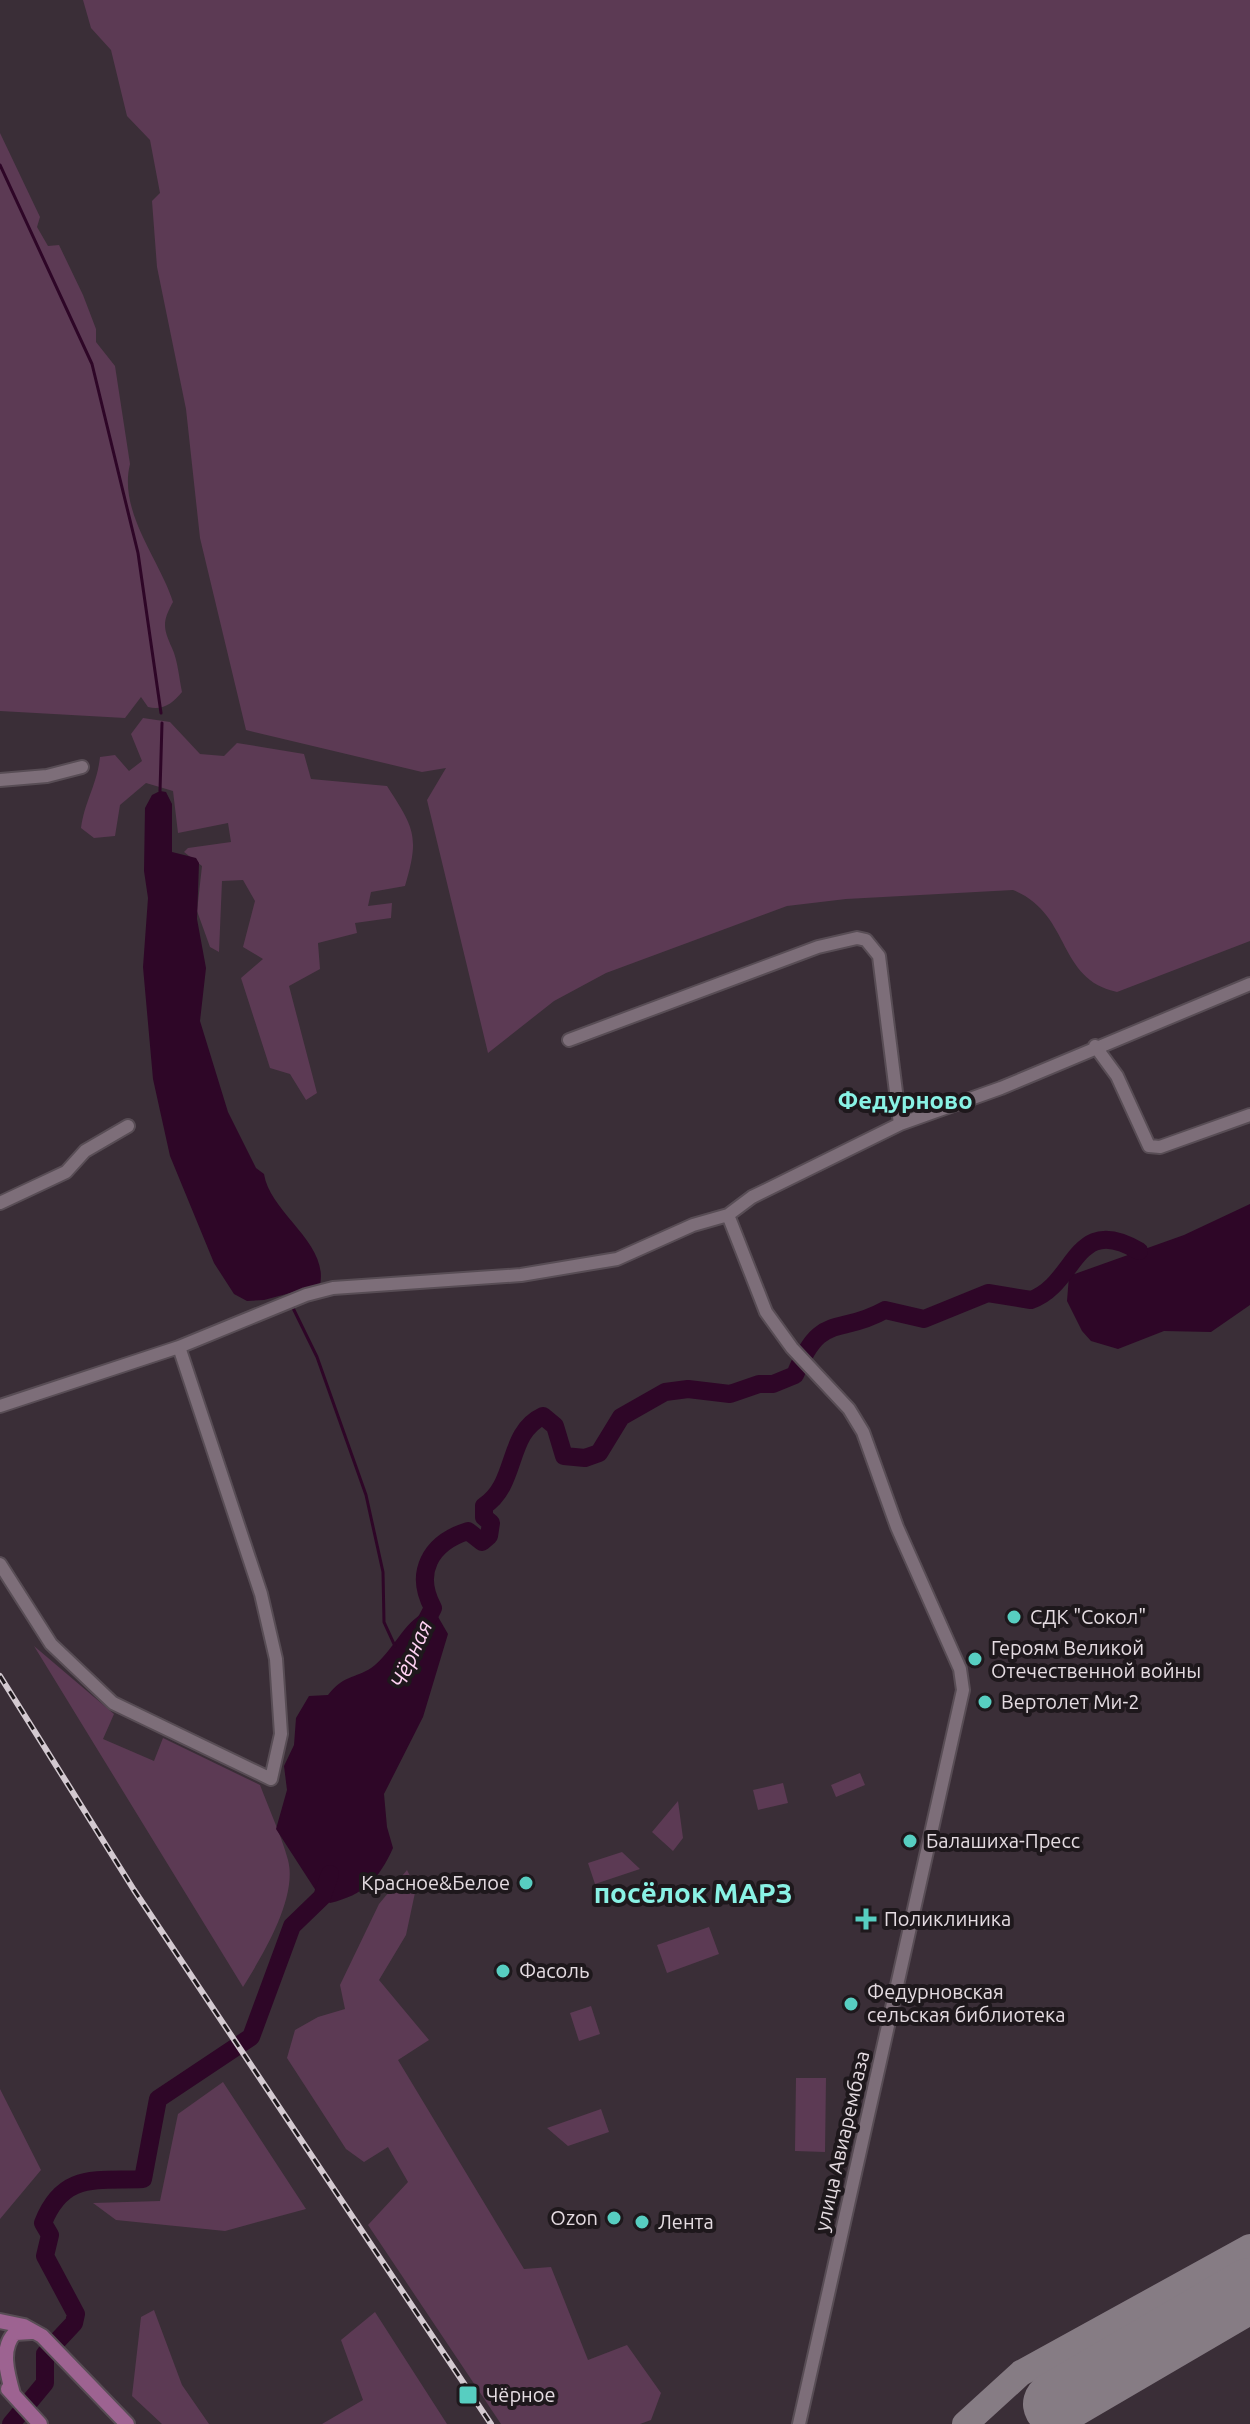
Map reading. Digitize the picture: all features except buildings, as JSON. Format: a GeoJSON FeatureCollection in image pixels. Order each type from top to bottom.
{"type":"FeatureCollection","features":[{"type":"Feature","properties":{"kind":"main road"},"geometry":{"type":"LineString","coordinates":[[5,2324],[43,2337],[127,2424]]}},
{"type":"Feature","properties":{"kind":"main road"},"geometry":{"type":"LineString","coordinates":[[13,2394],[3,2358],[4,2345],[19,2332],[43,2337]]}},
{"type":"Feature","properties":{"kind":"main road"},"geometry":{"type":"LineString","coordinates":[[0,2383],[40,2424]]}},
{"type":"Feature","properties":{"kind":"main road"},"geometry":{"type":"LineString","coordinates":[[108,2405],[111,2424]]}},
{"type":"Feature","properties":{"kind":"street"},"geometry":{"type":"LineString","coordinates":[[0,780],[47,776],[82,767]]}},
{"type":"Feature","properties":{"kind":"street"},"geometry":{"type":"LineString","coordinates":[[569,1040],[818,947],[857,938],[866,940],[879,956],[900,1124]]}},
{"type":"Feature","properties":{"kind":"street"},"geometry":{"type":"LineString","coordinates":[[0,1406],[179,1347],[306,1295],[333,1288],[521,1275],[603,1263],[728,1215],[752,1197],[900,1124],[1001,1088],[1095,1046],[1250,984]]}},
{"type":"Feature","properties":{"kind":"street"},"geometry":{"type":"LineString","coordinates":[[1095,1046],[1117,1076],[1149,1146],[1160,1147],[1250,1115]]}},
{"type":"Feature","properties":{"kind":"street"},"geometry":{"type":"LineString","coordinates":[[0,1203],[66,1172],[85,1151],[128,1126]]}},
{"type":"Feature","properties":{"kind":"street","name":"улица Авиарембаза"},"geometry":{"type":"LineString","coordinates":[[728,1215],[761,1302],[792,1348],[844,1402],[863,1432],[897,1527],[963,1680],[962,1702],[799,2424]]}},
{"type":"Feature","properties":{"kind":"street"},"geometry":{"type":"LineString","coordinates":[[0,1564],[51,1644],[113,1703],[271,1779],[281,1734],[276,1659],[261,1594],[179,1347]]}},
{"type":"Feature","properties":{"kind":"shaded area"},"geometry":{"type":"Polygon","coordinates":[[[83,0],[1250,0],[1250,941],[1117,992],[1097,985],[1083,974],[1046,914],[1013,890],[846,899],[787,906],[606,973],[554,1001],[488,1053],[427,800],[446,768],[422,772],[246,730],[200,538],[186,409],[157,267],[152,201],[160,193],[150,140],[127,116],[111,50],[91,28],[83,0]]]}},
{"type":"Feature","properties":{"kind":"shaded area"},"geometry":{"type":"Polygon","coordinates":[[[0,133],[40,217],[37,227],[48,246],[59,245],[96,329],[96,342],[115,366],[130,464],[130,500],[142,535],[173,602],[165,620],[165,630],[176,658],[182,692],[171,703],[158,708],[148,707],[141,697],[125,718],[0,711],[0,133]]]}},
{"type":"Feature","properties":{"kind":"shaded area"},"geometry":{"type":"Polygon","coordinates":[[[143,718],[170,722],[200,754],[224,756],[237,743],[304,754],[311,779],[387,786],[409,823],[413,843],[405,886],[371,892],[368,906],[392,903],[391,918],[355,923],[357,933],[318,943],[320,969],[289,986],[317,1093],[306,1100],[290,1074],[270,1068],[241,978],[263,959],[243,947],[255,901],[243,880],[222,881],[219,952],[210,947],[197,911],[202,866],[184,852],[188,848],[231,842],[228,823],[178,833],[173,791],[146,783],[120,805],[115,836],[94,838],[81,828],[100,757],[115,755],[129,771],[142,761],[131,734],[143,718]]]}},
{"type":"Feature","properties":{"kind":"shaded area"},"geometry":{"type":"Polygon","coordinates":[[[34,1646],[114,1714],[103,1739],[154,1761],[163,1738],[260,1785],[288,1860],[290,1875],[288,1892],[276,1926],[243,1987],[34,1646]]]}},
{"type":"Feature","properties":{"kind":"shaded area"},"geometry":{"type":"Polygon","coordinates":[[[860,1773],[865,1785],[836,1797],[831,1785],[860,1773]]]}},
{"type":"Feature","properties":{"kind":"shaded area"},"geometry":{"type":"Polygon","coordinates":[[[783,1783],[788,1803],[758,1810],[753,1790],[783,1783]]]}},
{"type":"Feature","properties":{"kind":"shaded area"},"geometry":{"type":"Polygon","coordinates":[[[678,1801],[683,1838],[673,1851],[652,1832],[678,1801]]]}},
{"type":"Feature","properties":{"kind":"shaded area"},"geometry":{"type":"Polygon","coordinates":[[[622,1852],[640,1869],[595,1884],[588,1863],[622,1852]]]}},
{"type":"Feature","properties":{"kind":"shaded area"},"geometry":{"type":"Polygon","coordinates":[[[407,1870],[416,1888],[406,1935],[379,1980],[429,2040],[398,2060],[524,2269],[551,2267],[588,2360],[627,2345],[661,2393],[651,2420],[640,2424],[501,2424],[368,2225],[408,2182],[388,2147],[364,2162],[346,2149],[287,2058],[295,2030],[318,2017],[345,2009],[340,1985],[379,1904],[407,1870]]]}},
{"type":"Feature","properties":{"kind":"shaded area"},"geometry":{"type":"Polygon","coordinates":[[[709,1927],[719,1954],[667,1973],[657,1945],[709,1927]]]}},
{"type":"Feature","properties":{"kind":"shaded area"},"geometry":{"type":"Polygon","coordinates":[[[591,2006],[600,2034],[579,2041],[570,2013],[591,2006]]]}},
{"type":"Feature","properties":{"kind":"shaded area"},"geometry":{"type":"Polygon","coordinates":[[[796,2078],[826,2078],[825,2152],[795,2151],[796,2078]]]}},
{"type":"Feature","properties":{"kind":"shaded area"},"geometry":{"type":"Polygon","coordinates":[[[223,2082],[306,2209],[225,2231],[116,2220],[93,2203],[160,2201],[178,2114],[223,2082]]]}},
{"type":"Feature","properties":{"kind":"shaded area"},"geometry":{"type":"Polygon","coordinates":[[[0,2089],[41,2170],[0,2219],[0,2089]]]}},
{"type":"Feature","properties":{"kind":"shaded area"},"geometry":{"type":"Polygon","coordinates":[[[601,2109],[609,2132],[568,2146],[547,2128],[601,2109]]]}},
{"type":"Feature","properties":{"kind":"shaded area"},"geometry":{"type":"Polygon","coordinates":[[[154,2310],[182,2385],[209,2424],[162,2424],[132,2396],[141,2317],[154,2310]]]}},
{"type":"Feature","properties":{"kind":"shaded area"},"geometry":{"type":"Polygon","coordinates":[[[375,2312],[447,2424],[322,2424],[363,2400],[341,2340],[375,2312]]]}},
{"type":"Feature","properties":{"kind":"water"},"geometry":{"type":"Polygon","coordinates":[[[166,792],[172,804],[172,852],[196,858],[199,863],[197,919],[206,968],[200,1021],[228,1112],[256,1168],[264,1174],[268,1188],[316,1255],[320,1270],[320,1285],[264,1300],[247,1301],[234,1294],[214,1263],[170,1156],[153,1079],[143,967],[148,898],[144,871],[145,808],[152,795],[166,792]]]}},
{"type":"Feature","properties":{"kind":"water"},"geometry":{"type":"Polygon","coordinates":[[[1250,1204],[1250,1305],[1211,1332],[1164,1331],[1118,1349],[1091,1341],[1082,1331],[1067,1301],[1069,1276],[1184,1235],[1250,1204]]]}},
{"type":"Feature","properties":{"kind":"water"},"geometry":{"type":"Polygon","coordinates":[[[433,1608],[448,1634],[423,1717],[384,1794],[387,1827],[393,1848],[382,1869],[369,1884],[342,1900],[330,1903],[318,1894],[276,1829],[287,1790],[284,1766],[294,1745],[296,1718],[309,1696],[328,1695],[340,1683],[375,1665],[415,1619],[433,1608]]]}},
{"type":"Feature","properties":{"kind":"waterway"},"geometry":{"type":"LineString","coordinates":[[0,165],[92,364],[138,553],[161,713]]}},
{"type":"Feature","properties":{"kind":"waterway"},"geometry":{"type":"LineString","coordinates":[[160,791],[162,723]]}},
{"type":"Feature","properties":{"kind":"waterway","name":"Чёрная"},"geometry":{"type":"LineString","coordinates":[[422,1629],[433,1608],[425,1583],[429,1561],[435,1551],[455,1536],[468,1531],[482,1542],[489,1536],[491,1523],[484,1517],[484,1506],[495,1497],[502,1485],[523,1434],[543,1416],[555,1426],[564,1456],[585,1458],[599,1453],[621,1417],[665,1392],[688,1389],[730,1394],[759,1384],[773,1384],[795,1375],[813,1341],[832,1328],[885,1310],[924,1319],[988,1293],[1031,1300],[1046,1292],[1088,1245],[1101,1240],[1118,1241],[1139,1251]]}},
{"type":"Feature","properties":{"kind":"waterway"},"geometry":{"type":"LineString","coordinates":[[293,1308],[317,1357],[366,1495],[383,1572],[384,1622],[395,1646]]}},
{"type":"Feature","properties":{"kind":"waterway","name":"Чёрная"},"geometry":{"type":"LineString","coordinates":[[11,2424],[45,2383],[45,2354],[74,2323],[76,2314],[45,2256],[50,2235],[43,2223],[51,2207],[60,2195],[83,2183],[143,2179],[158,2099],[251,2037],[292,1926],[322,1897],[330,1874]]}},
{"type":"Feature","properties":{"kind":"taxiway"},"geometry":{"type":"LineString","coordinates":[[965,2424],[1021,2373],[1250,2247]]}},
{"type":"Feature","properties":{"kind":"runway"},"geometry":{"type":"LineString","coordinates":[[1055,2404],[1250,2290]]}},
{"type":"Feature","properties":{"kind":"railway"},"geometry":{"type":"LineString","coordinates":[[0,1676],[134,1890],[491,2424]]}},
{"type":"Feature","properties":{"kind":"place","name":"СДК \"Сокол\""},"geometry":{"type":"Point","coordinates":[1014,1617]}},
{"type":"Feature","properties":{"kind":"place","name":"Героям Великой Отечественной войны"},"geometry":{"type":"Point","coordinates":[975,1659]}},
{"type":"Feature","properties":{"kind":"place","name":"Вертолет Ми-2"},"geometry":{"type":"Point","coordinates":[985,1702]}},
{"type":"Feature","properties":{"kind":"place","name":"Балашиха-Пресс"},"geometry":{"type":"Point","coordinates":[910,1841]}},
{"type":"Feature","properties":{"kind":"place","name":"Красное&Белое"},"geometry":{"type":"Point","coordinates":[526,1883]}},
{"type":"Feature","properties":{"kind":"place","name":"Поликлиника"},"geometry":{"type":"Point","coordinates":[866,1919]}},
{"type":"Feature","properties":{"kind":"place","name":"Фасоль"},"geometry":{"type":"Point","coordinates":[503,1971]}},
{"type":"Feature","properties":{"kind":"place","name":"Федурновская сельская библиотека"},"geometry":{"type":"Point","coordinates":[851,2004]}},
{"type":"Feature","properties":{"kind":"place","name":"Ozon"},"geometry":{"type":"Point","coordinates":[614,2218]}},
{"type":"Feature","properties":{"kind":"place","name":"Лента"},"geometry":{"type":"Point","coordinates":[642,2222]}},
{"type":"Feature","properties":{"kind":"place","name":"Чёрное"},"geometry":{"type":"Point","coordinates":[468,2395]}},
{"type":"Feature","properties":{"kind":"district","name":"Федурново"},"geometry":{"type":"Point","coordinates":[905,1101]}},
{"type":"Feature","properties":{"kind":"district","name":"посёлок МАРЗ"},"geometry":{"type":"Point","coordinates":[693,1893]}}]}
